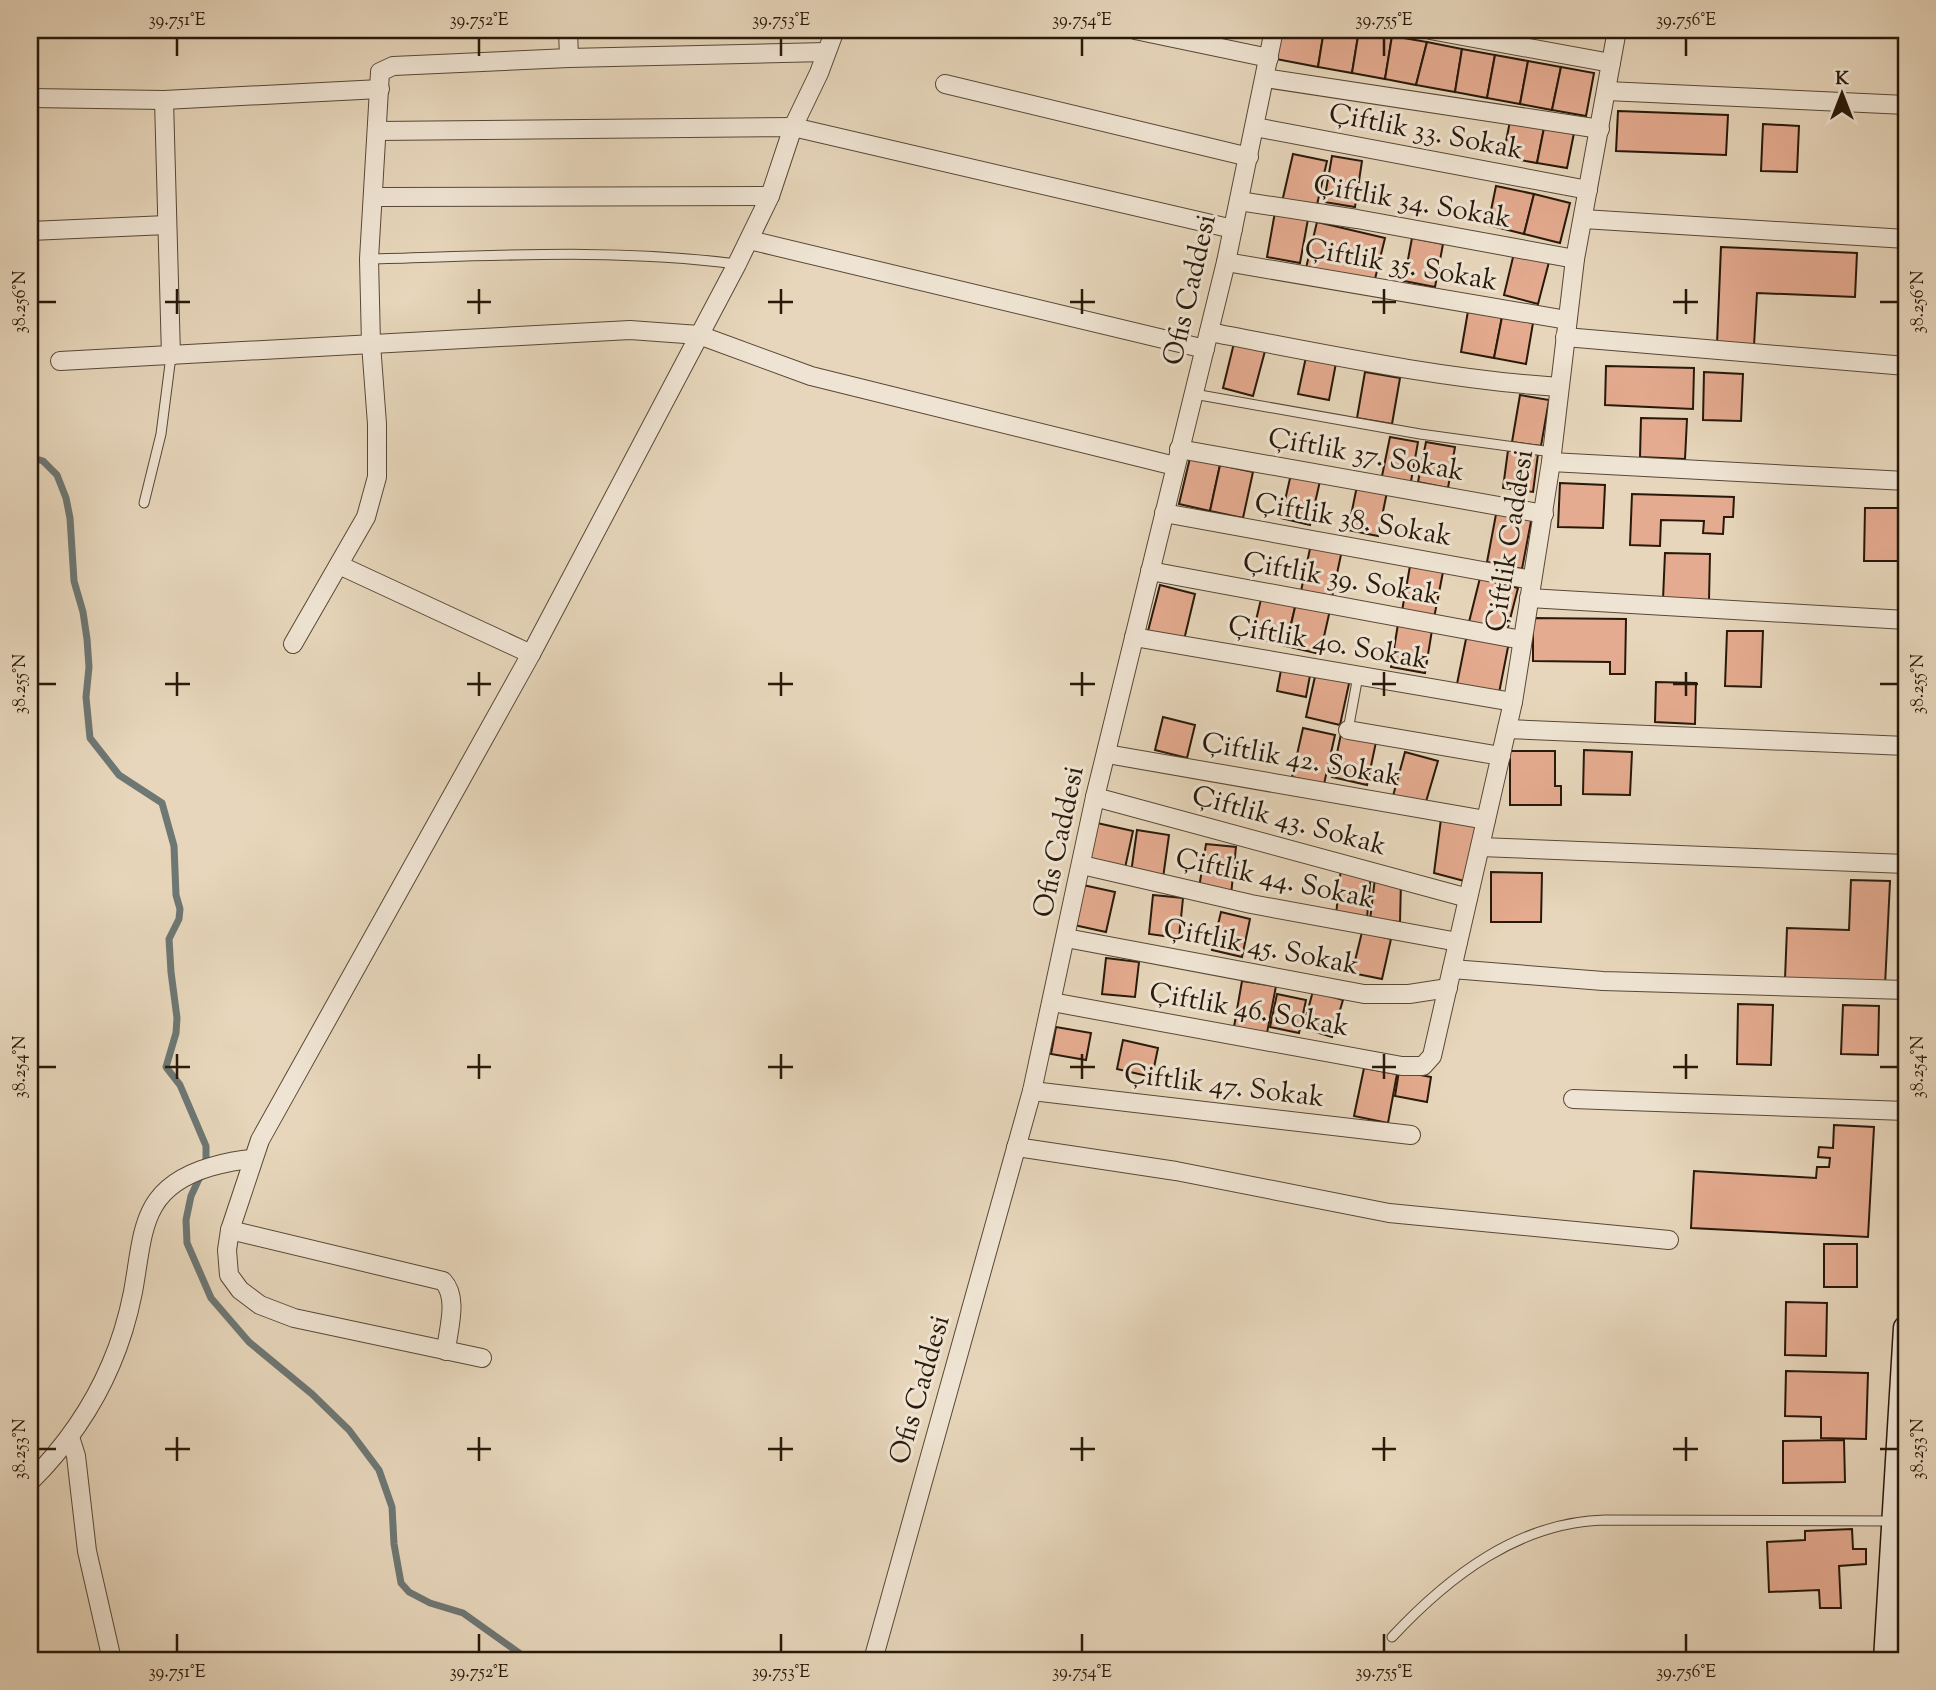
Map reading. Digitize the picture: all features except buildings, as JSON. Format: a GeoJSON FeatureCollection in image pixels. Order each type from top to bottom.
{"type":"FeatureCollection","features":[{"type":"Feature","properties":{"kind":"main road"},"geometry":{"type":"LineString","coordinates":[[1886,1660],[1906,1328]]}},
{"type":"Feature","properties":{"kind":"street"},"geometry":{"type":"LineString","coordinates":[[568,30],[569,58]]}},
{"type":"Feature","properties":{"kind":"street"},"geometry":{"type":"LineString","coordinates":[[482,1358],[294,1318],[260,1305],[240,1290],[229,1275],[227,1250],[230,1230],[252,1159],[267,1128],[531,653],[737,264],[770,196],[793,127],[819,73],[835,30]]}},
{"type":"Feature","properties":{"kind":"street"},"geometry":{"type":"LineString","coordinates":[[1135,30],[1269,58]]}},
{"type":"Feature","properties":{"kind":"street","name":"Ofis Caddesi"},"geometry":{"type":"LineString","coordinates":[[873,1660],[1032,1091],[1095,797],[1226,262],[1274,30]]}},
{"type":"Feature","properties":{"kind":"street"},"geometry":{"type":"LineString","coordinates":[[1430,30],[1611,62]]}},
{"type":"Feature","properties":{"kind":"street","name":"Çiftlik Caddesi"},"geometry":{"type":"LineString","coordinates":[[1432,1056],[1513,702],[1552,457],[1575,259],[1617,30]]}},
{"type":"Feature","properties":{"kind":"street"},"geometry":{"type":"LineString","coordinates":[[293,644],[366,517],[377,477],[369,259],[380,72],[393,66],[569,58],[826,52]]}},
{"type":"Feature","properties":{"kind":"street"},"geometry":{"type":"LineString","coordinates":[[1265,78],[1600,130]]}},
{"type":"Feature","properties":{"kind":"street"},"geometry":{"type":"LineString","coordinates":[[945,83],[1249,157]]}},
{"type":"Feature","properties":{"kind":"street"},"geometry":{"type":"LineString","coordinates":[[30,99],[164,100],[380,89]]}},
{"type":"Feature","properties":{"kind":"street"},"geometry":{"type":"LineString","coordinates":[[1607,91],[1906,105]]}},
{"type":"Feature","properties":{"kind":"street"},"geometry":{"type":"LineString","coordinates":[[164,100],[170,356]]}},
{"type":"Feature","properties":{"kind":"street"},"geometry":{"type":"LineString","coordinates":[[377,131],[793,127],[1233,229]]}},
{"type":"Feature","properties":{"kind":"street","name":"Çiftlik 33. Sokak"},"geometry":{"type":"LineString","coordinates":[[1255,127],[1588,190]]}},
{"type":"Feature","properties":{"kind":"street"},"geometry":{"type":"LineString","coordinates":[[373,197],[770,196]]}},
{"type":"Feature","properties":{"kind":"street","name":"Çiftlik 34. Sokak"},"geometry":{"type":"LineString","coordinates":[[1239,201],[1357,219],[1575,259]]}},
{"type":"Feature","properties":{"kind":"street"},"geometry":{"type":"LineString","coordinates":[[1583,219],[1906,239]]}},
{"type":"Feature","properties":{"kind":"street"},"geometry":{"type":"LineString","coordinates":[[30,231],[167,225]]}},
{"type":"Feature","properties":{"kind":"street"},"geometry":{"type":"LineString","coordinates":[[749,240],[1207,340],[1505,383],[1559,387]]}},
{"type":"Feature","properties":{"kind":"street","name":"Çiftlik 35. Sokak"},"geometry":{"type":"LineString","coordinates":[[1226,262],[1566,329],[1906,366]]}},
{"type":"Feature","properties":{"kind":"street","name":"Çiftlik 37. Sokak"},"geometry":{"type":"LineString","coordinates":[[60,361],[630,330],[699,335],[811,376],[1177,458],[1544,514]]}},
{"type":"Feature","properties":{"kind":"street"},"geometry":{"type":"LineString","coordinates":[[1552,457],[1906,481]]}},
{"type":"Feature","properties":{"kind":"street","name":"Çiftlik 38. Sokak"},"geometry":{"type":"LineString","coordinates":[[1164,513],[1530,589],[1906,620]]}},
{"type":"Feature","properties":{"kind":"street"},"geometry":{"type":"LineString","coordinates":[[339,565],[531,653]]}},
{"type":"Feature","properties":{"kind":"street","name":"Çiftlik 39. Sokak"},"geometry":{"type":"LineString","coordinates":[[1150,571],[1522,640]]}},
{"type":"Feature","properties":{"kind":"street","name":"Çiftlik 40. Sokak"},"geometry":{"type":"LineString","coordinates":[[1134,638],[1513,702]]}},
{"type":"Feature","properties":{"kind":"street"},"geometry":{"type":"LineString","coordinates":[[1507,729],[1906,746]]}},
{"type":"Feature","properties":{"kind":"street"},"geometry":{"type":"LineString","coordinates":[[1348,730],[1501,757]]}},
{"type":"Feature","properties":{"kind":"street","name":"Çiftlik 42. Sokak"},"geometry":{"type":"LineString","coordinates":[[1107,754],[1486,820]]}},
{"type":"Feature","properties":{"kind":"street","name":"Çiftlik 43. Sokak"},"geometry":{"type":"LineString","coordinates":[[1095,797],[1468,898]]}},
{"type":"Feature","properties":{"kind":"street"},"geometry":{"type":"LineString","coordinates":[[1480,847],[1906,864]]}},
{"type":"Feature","properties":{"kind":"street","name":"Çiftlik 44. Sokak"},"geometry":{"type":"LineString","coordinates":[[1082,865],[1251,904],[1458,942]]}},
{"type":"Feature","properties":{"kind":"street","name":"Çiftlik 45. Sokak"},"geometry":{"type":"LineString","coordinates":[[1066,938],[1364,994],[1409,994],[1448,988]]}},
{"type":"Feature","properties":{"kind":"street"},"geometry":{"type":"LineString","coordinates":[[1452,969],[1603,981],[1906,990]]}},
{"type":"Feature","properties":{"kind":"street","name":"Çiftlik 46. Sokak"},"geometry":{"type":"LineString","coordinates":[[1052,1002],[1402,1066],[1423,1066],[1432,1056]]}},
{"type":"Feature","properties":{"kind":"street","name":"Çiftlik 47. Sokak"},"geometry":{"type":"LineString","coordinates":[[1032,1091],[1411,1135]]}},
{"type":"Feature","properties":{"kind":"street"},"geometry":{"type":"LineString","coordinates":[[1573,1099],[1906,1111]]}},
{"type":"Feature","properties":{"kind":"street"},"geometry":{"type":"LineString","coordinates":[[1016,1147],[1176,1171],[1389,1213],[1669,1240]]}},
{"type":"Feature","properties":{"kind":"street"},"geometry":{"type":"LineString","coordinates":[[30,1482],[70,1437],[96,1396],[123,1331],[132,1297],[142,1236],[152,1207],[172,1185],[197,1171],[252,1159]]}},
{"type":"Feature","properties":{"kind":"street"},"geometry":{"type":"LineString","coordinates":[[230,1230],[443,1280],[452,1301],[446,1350]]}},
{"type":"Feature","properties":{"kind":"street"},"geometry":{"type":"LineString","coordinates":[[70,1437],[74,1448],[87,1551],[112,1660]]}},
{"type":"Feature","properties":{"kind":"lane"},"geometry":{"type":"LineString","coordinates":[[369,259],[560,254],[685,257],[737,264]]}},
{"type":"Feature","properties":{"kind":"lane"},"geometry":{"type":"LineString","coordinates":[[144,503],[161,434],[170,356]]}},
{"type":"Feature","properties":{"kind":"lane"},"geometry":{"type":"LineString","coordinates":[[1194,394],[1552,457]]}},
{"type":"Feature","properties":{"kind":"lane"},"geometry":{"type":"LineString","coordinates":[[1348,730],[1358,677]]}},
{"type":"Feature","properties":{"kind":"lane"},"geometry":{"type":"LineString","coordinates":[[1392,1637],[1415,1612],[1461,1574],[1520,1539],[1553,1527],[1605,1520],[1895,1521]]}},
{"type":"Feature","properties":{"kind":"waterway"},"geometry":{"type":"LineString","coordinates":[[30,457],[43,461],[57,475],[66,498],[74,581],[87,639],[89,667],[86,697],[90,738],[119,775],[162,803],[174,846],[176,895],[180,909],[179,919],[169,939],[177,1018],[176,1033],[166,1067],[180,1085],[206,1146],[206,1164],[191,1196],[186,1220],[187,1243],[211,1298],[249,1342],[312,1394],[349,1430],[379,1470],[392,1507],[394,1544],[401,1583],[409,1592],[430,1603],[463,1613],[529,1660]]}}]}
